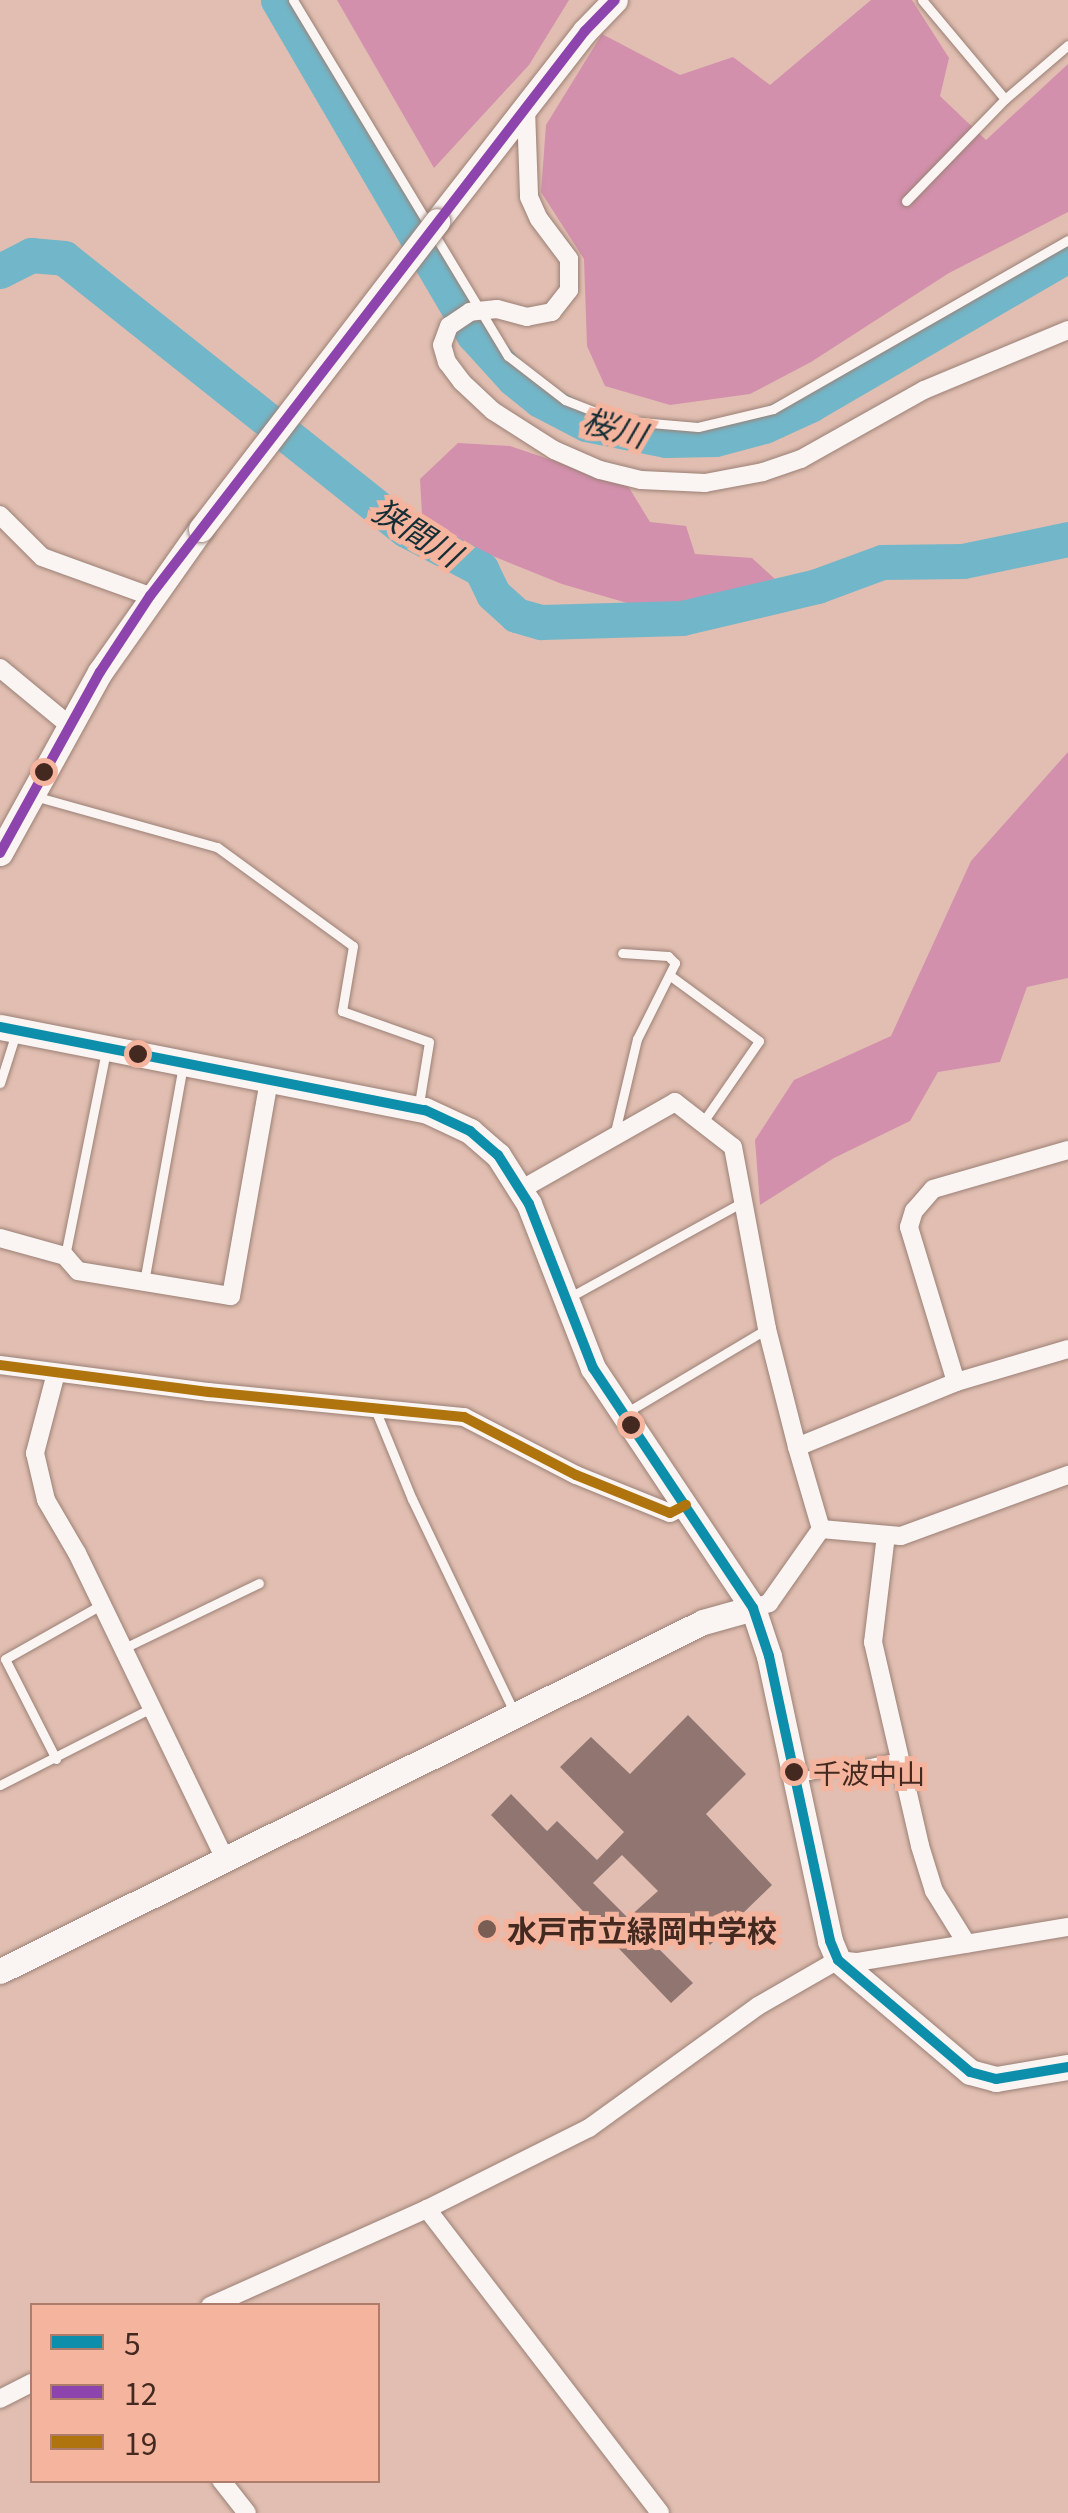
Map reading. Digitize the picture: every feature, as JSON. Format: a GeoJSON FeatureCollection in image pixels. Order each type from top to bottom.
{"type":"FeatureCollection","features":[{"type":"Feature","properties":{"kind":"street"},"geometry":{"type":"LineString","coordinates":[[0,853],[7,823],[32,795],[150,596],[437,221],[615,0]]}},
{"type":"Feature","properties":{"kind":"street"},"geometry":{"type":"LineString","coordinates":[[526,109],[529,196],[539,219],[561,243],[572,276],[552,312],[527,317],[476,311],[449,326],[442,345],[447,362],[505,420],[600,470],[641,480],[705,483],[750,476],[801,459],[924,390],[1068,330]]}},
{"type":"Feature","properties":{"kind":"street"},"geometry":{"type":"LineString","coordinates":[[0,515],[42,556],[150,596]]}},
{"type":"Feature","properties":{"kind":"street"},"geometry":{"type":"LineString","coordinates":[[0,668],[70,726]]}},
{"type":"Feature","properties":{"kind":"street"},"geometry":{"type":"LineString","coordinates":[[8,1029],[418,1108],[451,1120],[483,1141],[522,1189],[593,1368],[754,1608],[769,1656],[830,1941],[838,1960],[970,2072],[996,2078],[1068,2067]]}},
{"type":"Feature","properties":{"kind":"street"},"geometry":{"type":"LineString","coordinates":[[0,1238],[65,1256],[78,1272],[230,1296],[270,1080]]}},
{"type":"Feature","properties":{"kind":"street"},"geometry":{"type":"LineString","coordinates":[[522,1189],[674,1102],[733,1147],[766,1329],[821,1530]]}},
{"type":"Feature","properties":{"kind":"street"},"geometry":{"type":"LineString","coordinates":[[956,1382],[909,1226],[914,1211],[934,1189],[1068,1150]]}},
{"type":"Feature","properties":{"kind":"street"},"geometry":{"type":"LineString","coordinates":[[797,1447],[956,1382],[1068,1349]]}},
{"type":"Feature","properties":{"kind":"street"},"geometry":{"type":"LineString","coordinates":[[0,1365],[464,1417],[576,1474],[670,1513],[686,1505]]}},
{"type":"Feature","properties":{"kind":"street"},"geometry":{"type":"LineString","coordinates":[[56,1373],[35,1454],[46,1500],[224,1858]]}},
{"type":"Feature","properties":{"kind":"street"},"geometry":{"type":"LineString","coordinates":[[821,1530],[900,1536],[1068,1475]]}},
{"type":"Feature","properties":{"kind":"street"},"geometry":{"type":"LineString","coordinates":[[0,1972],[703,1622],[769,1603],[821,1530]]}},
{"type":"Feature","properties":{"kind":"street"},"geometry":{"type":"LineString","coordinates":[[886,1535],[873,1642],[934,1891],[967,1944]]}},
{"type":"Feature","properties":{"kind":"street"},"geometry":{"type":"LineString","coordinates":[[217,2303],[427,2209],[589,2128],[758,2006],[838,1960],[858,1962],[1068,1928]]}},
{"type":"Feature","properties":{"kind":"street"},"geometry":{"type":"LineString","coordinates":[[427,2209],[660,2513]]}},
{"type":"Feature","properties":{"kind":"street"},"geometry":{"type":"LineString","coordinates":[[0,2399],[30,2384]]}},
{"type":"Feature","properties":{"kind":"street"},"geometry":{"type":"LineString","coordinates":[[223,2483],[247,2513]]}},
{"type":"Feature","properties":{"kind":"lane"},"geometry":{"type":"LineString","coordinates":[[294,0],[476,311],[508,356],[565,400],[616,420],[698,427],[748,417],[797,397],[1068,240]]}},
{"type":"Feature","properties":{"kind":"lane"},"geometry":{"type":"LineString","coordinates":[[922,0],[1005,99]]}},
{"type":"Feature","properties":{"kind":"lane"},"geometry":{"type":"LineString","coordinates":[[906,201],[1005,99],[1068,45]]}},
{"type":"Feature","properties":{"kind":"lane"},"geometry":{"type":"LineString","coordinates":[[32,795],[217,847],[353,946],[342,1011],[429,1042],[418,1108]]}},
{"type":"Feature","properties":{"kind":"lane"},"geometry":{"type":"LineString","coordinates":[[614,1138],[625,1075],[637,1038],[672,978],[676,963],[668,956],[622,954]]}},
{"type":"Feature","properties":{"kind":"lane"},"geometry":{"type":"LineString","coordinates":[[672,978],[758,1041],[703,1122]]}},
{"type":"Feature","properties":{"kind":"lane"},"geometry":{"type":"LineString","coordinates":[[0,1083],[8,1029]]}},
{"type":"Feature","properties":{"kind":"lane"},"geometry":{"type":"LineString","coordinates":[[65,1256],[106,1049]]}},
{"type":"Feature","properties":{"kind":"lane"},"geometry":{"type":"LineString","coordinates":[[144,1282],[183,1064]]}},
{"type":"Feature","properties":{"kind":"lane"},"geometry":{"type":"LineString","coordinates":[[564,1300],[743,1202]]}},
{"type":"Feature","properties":{"kind":"lane"},"geometry":{"type":"LineString","coordinates":[[622,1414],[766,1329]]}},
{"type":"Feature","properties":{"kind":"lane"},"geometry":{"type":"LineString","coordinates":[[374,1406],[412,1499],[516,1716]]}},
{"type":"Feature","properties":{"kind":"lane"},"geometry":{"type":"LineString","coordinates":[[122,1650],[259,1582]]}},
{"type":"Feature","properties":{"kind":"lane"},"geometry":{"type":"LineString","coordinates":[[56,1759],[2,1654],[101,1605]]}},
{"type":"Feature","properties":{"kind":"lane"},"geometry":{"type":"LineString","coordinates":[[0,1786],[149,1709]]}},
{"type":"Feature","properties":{"kind":"lane"},"geometry":{"type":"LineString","coordinates":[[794,1778],[900,1758]]}},
{"type":"Feature","properties":{"kind":"shaded area"},"geometry":{"type":"Polygon","coordinates":[[[337,0],[569,0],[529,65],[434,168],[337,0]]]}},
{"type":"Feature","properties":{"kind":"shaded area"},"geometry":{"type":"Polygon","coordinates":[[[871,0],[912,0],[949,58],[940,96],[986,140],[1068,64],[1068,212],[949,273],[811,362],[750,394],[670,405],[605,386],[587,346],[584,259],[541,192],[546,125],[602,34],[680,75],[733,57],[770,85],[871,0]]]}},
{"type":"Feature","properties":{"kind":"shaded area"},"geometry":{"type":"Polygon","coordinates":[[[458,443],[510,446],[628,486],[650,522],[686,526],[695,554],[752,558],[775,579],[658,612],[562,584],[468,546],[422,514],[420,479],[458,443]]]}},
{"type":"Feature","properties":{"kind":"shaded area"},"geometry":{"type":"Polygon","coordinates":[[[1068,752],[1068,978],[1027,987],[1000,1062],[938,1072],[910,1121],[834,1158],[760,1205],[755,1140],[794,1080],[891,1036],[971,861],[1068,752]]]}},
{"type":"Feature","properties":{"kind":"building"},"geometry":{"type":"Polygon","coordinates":[[[688,1715],[746,1774],[706,1814],[772,1885],[710,1945],[688,1922],[659,1949],[693,1983],[671,2003],[491,1815],[511,1794],[547,1831],[557,1821],[597,1860],[624,1832],[560,1767],[591,1737],[630,1774],[688,1715]],[[622,1855],[593,1883],[628,1918],[658,1891],[622,1855]]]}},
{"type":"Feature","properties":{"kind":"waterway","name":"桜川"},"geometry":{"type":"LineString","coordinates":[[278,0],[474,335],[514,379],[540,400],[586,424],[666,440],[715,439],[764,426],[810,405],[1068,255]]}},
{"type":"Feature","properties":{"kind":"waterway","name":"狭間川"},"geometry":{"type":"LineString","coordinates":[[0,271],[31,255],[64,258],[406,530],[481,569],[493,594],[516,615],[541,622],[682,618],[817,586],[882,562],[963,561],[1068,539]]}},
{"type":"Feature","properties":{"kind":"transit line","name":"12"},"geometry":{"type":"LineString","coordinates":[[0,853],[100,672],[150,596],[585,31],[615,0]]}},
{"type":"Feature","properties":{"kind":"transit line","name":"5"},"geometry":{"type":"LineString","coordinates":[[0,1027],[425,1110],[470,1131],[498,1155],[529,1204],[593,1368],[753,1608],[769,1656],[830,1941],[838,1960],[970,2072],[996,2079],[1068,2067]]}},
{"type":"Feature","properties":{"kind":"transit line","name":"19"},"geometry":{"type":"LineString","coordinates":[[0,1365],[209,1392],[464,1417],[576,1475],[670,1513],[686,1505]]}},
{"type":"Feature","properties":{"kind":"place","name":"千波中山"},"geometry":{"type":"Point","coordinates":[794,1772]}},
{"type":"Feature","properties":{"kind":"place","name":"水戸市立緑岡中学校"},"geometry":{"type":"Point","coordinates":[487,1929]}}]}
